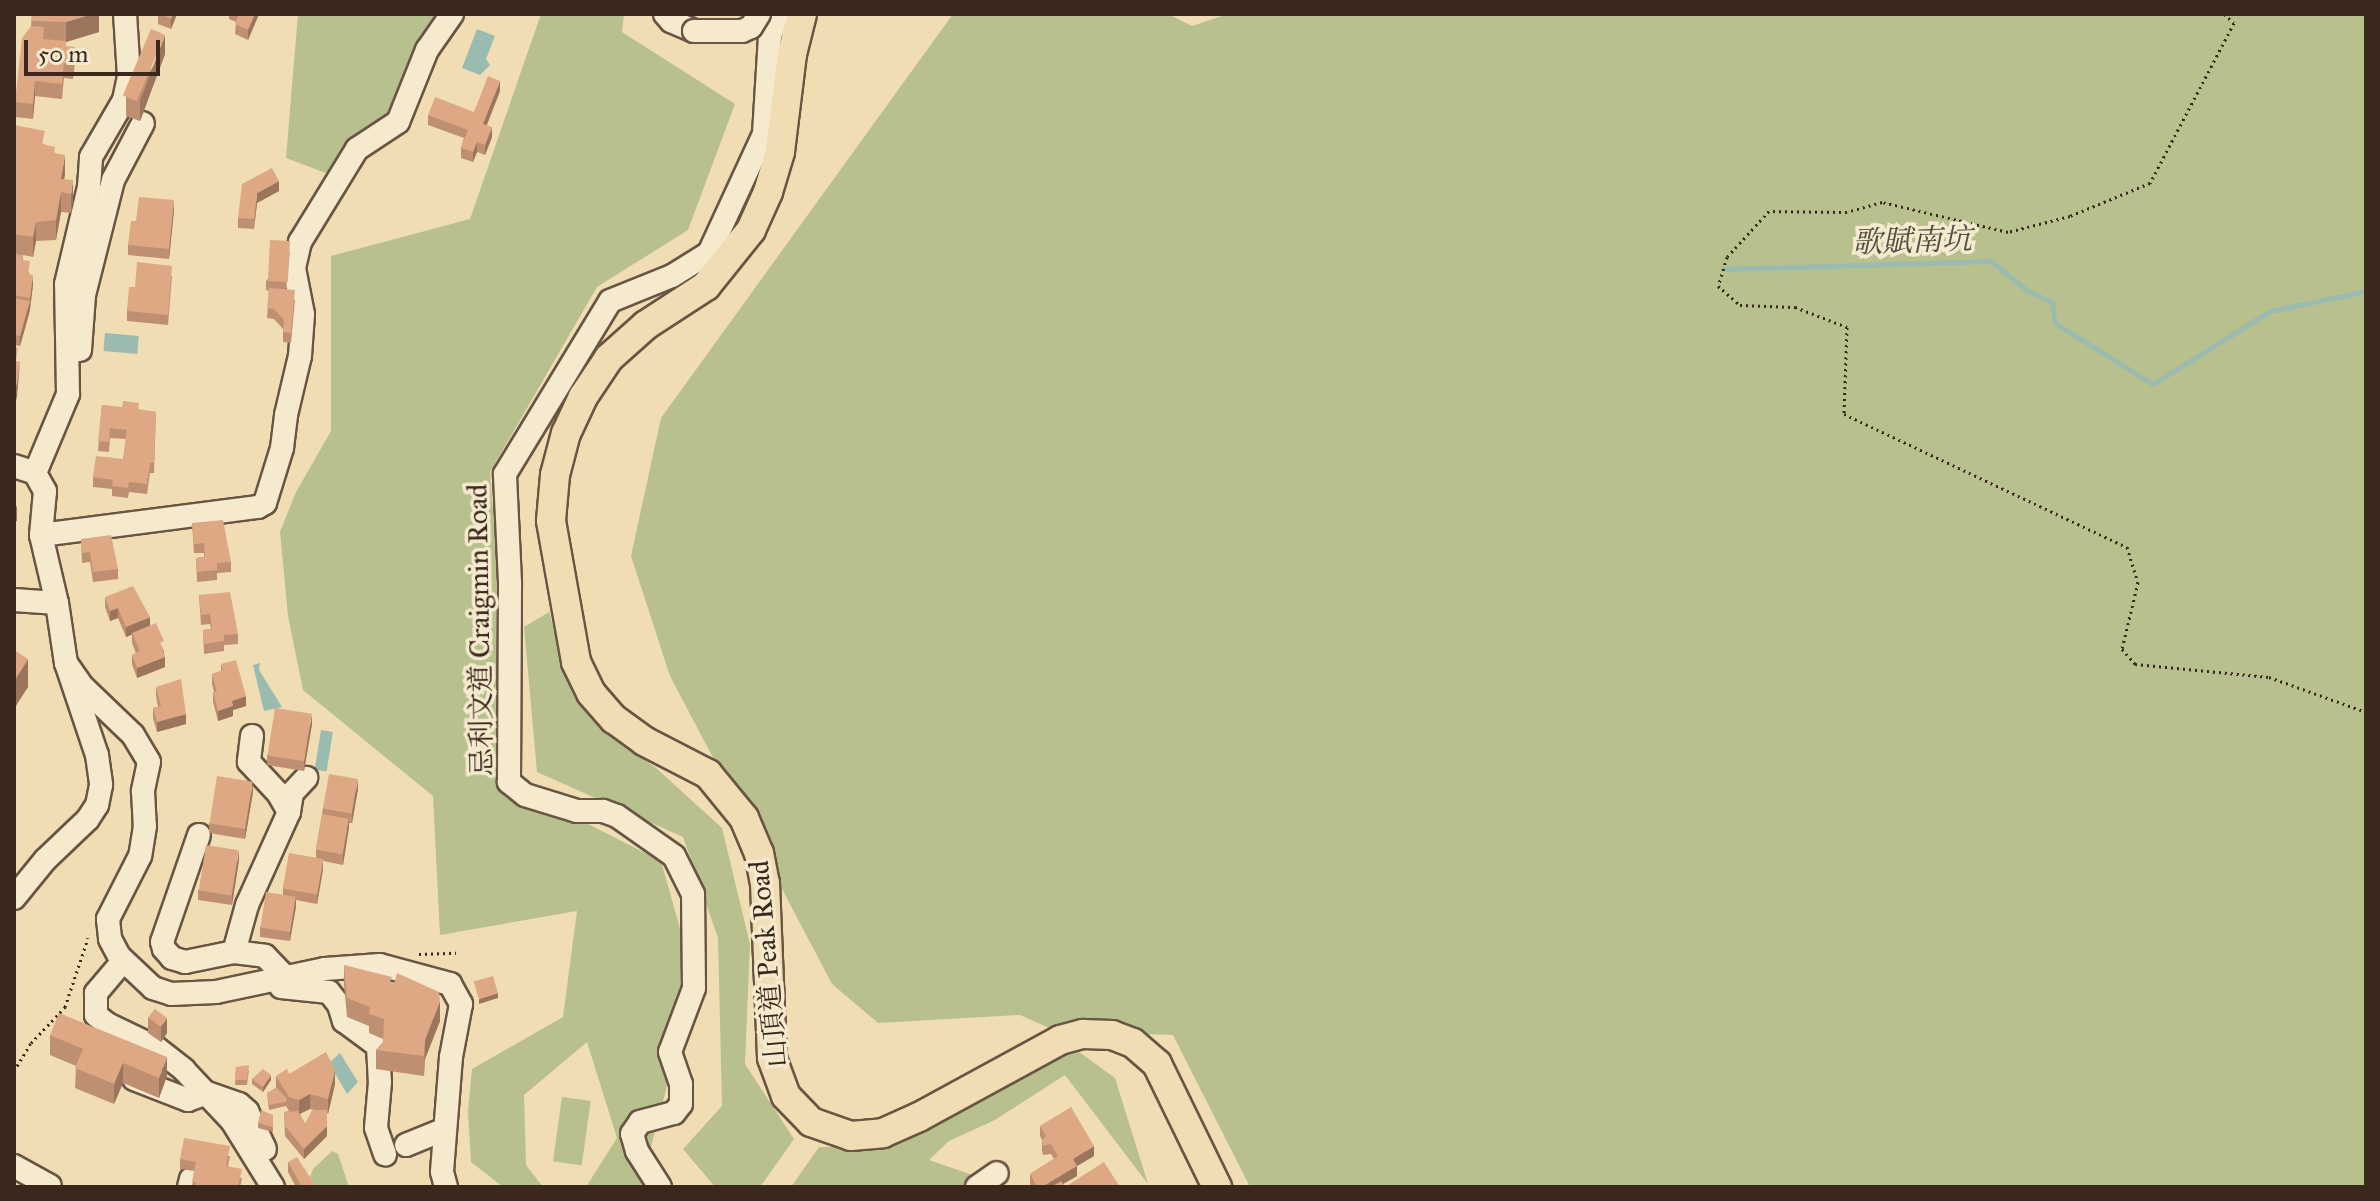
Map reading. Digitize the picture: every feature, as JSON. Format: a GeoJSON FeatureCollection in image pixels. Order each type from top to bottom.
{"type":"FeatureCollection","features":[{"type":"Feature","properties":{"kind":"main road","name":"山頂道 Peak Road"},"geometry":{"type":"LineString","coordinates":[[802,14],[792,54],[780,152],[751,230],[706,286],[646,325],[609,358],[583,397],[566,433],[553,483],[551,532],[579,673],[591,693],[614,719],[644,741],[708,774],[744,818],[759,853],[765,883],[772,1058],[786,1096],[811,1122],[841,1134],[883,1133],[919,1117],[1060,1040],[1083,1034],[1112,1035],[1133,1043],[1157,1064],[1217,1187]]}},
{"type":"Feature","properties":{"kind":"street"},"geometry":{"type":"LineString","coordinates":[[68,394],[66,284],[89,187],[91,157],[124,100],[129,77],[125,14]]}},
{"type":"Feature","properties":{"kind":"street"},"geometry":{"type":"LineString","coordinates":[[41,535],[242,509],[265,503],[282,448],[286,415],[300,356],[303,314],[294,268],[300,242],[357,149],[398,122],[427,50],[452,14]]}},
{"type":"Feature","properties":{"kind":"street"},"geometry":{"type":"LineString","coordinates":[[665,14],[671,21],[694,31],[742,31],[751,27],[759,14]]}},
{"type":"Feature","properties":{"kind":"street"},"geometry":{"type":"LineString","coordinates":[[711,14],[714,22],[726,31],[770,36]]}},
{"type":"Feature","properties":{"kind":"street","name":"忌利文道 Craigmin Road"},"geometry":{"type":"LineString","coordinates":[[660,1187],[637,1151],[632,1134],[640,1122],[670,1115],[681,1104],[681,1084],[670,1052],[694,988],[693,894],[674,856],[617,816],[603,811],[577,811],[525,795],[509,782],[510,582],[505,474],[538,415],[610,301],[672,276],[709,253],[764,134],[770,36],[779,14]]}},
{"type":"Feature","properties":{"kind":"street"},"geometry":{"type":"LineString","coordinates":[[14,898],[45,860],[88,819],[99,799],[99,765],[66,663],[57,603],[41,535],[45,491],[24,470],[68,394],[80,352],[84,295],[113,180],[143,123]]}},
{"type":"Feature","properties":{"kind":"street"},"geometry":{"type":"LineString","coordinates":[[14,600],[57,603]]}},
{"type":"Feature","properties":{"kind":"street"},"geometry":{"type":"LineString","coordinates":[[66,663],[83,687],[133,735],[149,762],[143,791],[144,835],[140,856],[129,882],[112,908],[108,925],[113,945],[123,961],[153,988],[171,994],[216,992],[285,977],[380,965],[450,984],[461,1004],[451,1057],[445,1129],[442,1172],[446,1187]]}},
{"type":"Feature","properties":{"kind":"street"},"geometry":{"type":"LineString","coordinates":[[252,736],[249,762],[278,793],[289,812]]}},
{"type":"Feature","properties":{"kind":"street"},"geometry":{"type":"LineString","coordinates":[[234,952],[247,905],[289,812],[292,793],[306,778]]}},
{"type":"Feature","properties":{"kind":"street"},"geometry":{"type":"LineString","coordinates":[[199,835],[162,942],[164,949],[172,958],[185,962],[234,952],[265,956],[285,977]]}},
{"type":"Feature","properties":{"kind":"street"},"geometry":{"type":"LineString","coordinates":[[123,961],[96,993],[96,1015],[107,1024],[162,1051],[207,1093],[232,1121],[271,1184]]}},
{"type":"Feature","properties":{"kind":"street"},"geometry":{"type":"LineString","coordinates":[[371,1006],[380,965]]}},
{"type":"Feature","properties":{"kind":"street"},"geometry":{"type":"LineString","coordinates":[[254,984],[329,992],[339,1005],[344,1021],[378,1046],[376,1128],[385,1154]]}},
{"type":"Feature","properties":{"kind":"street"},"geometry":{"type":"LineString","coordinates":[[112,1070],[188,1100],[207,1093]]}},
{"type":"Feature","properties":{"kind":"street"},"geometry":{"type":"LineString","coordinates":[[406,1145],[445,1129]]}},
{"type":"Feature","properties":{"kind":"street"},"geometry":{"type":"LineString","coordinates":[[14,1166],[50,1186]]}},
{"type":"Feature","properties":{"kind":"street"},"geometry":{"type":"LineString","coordinates":[[977,1187],[997,1173]]}},
{"type":"Feature","properties":{"kind":"path"},"geometry":{"type":"LineString","coordinates":[[2224,14],[2234,23],[2150,183],[2070,216],[2008,232],[1882,202],[1847,212],[1769,211],[1727,257],[1718,286],[1740,305],[1795,307],[1847,327],[1844,414],[2127,547],[2138,582],[2122,649],[2135,664],[2269,677],[2366,712]]}},
{"type":"Feature","properties":{"kind":"path"},"geometry":{"type":"LineString","coordinates":[[14,1071],[31,1043],[65,1007],[90,935],[108,925]]}},
{"type":"Feature","properties":{"kind":"green space"},"geometry":{"type":"Polygon","coordinates":[[[298,14],[444,14],[394,115],[331,175],[286,158],[298,14]]]}},
{"type":"Feature","properties":{"kind":"green space"},"geometry":{"type":"Polygon","coordinates":[[[541,14],[624,14],[622,32],[735,104],[688,230],[597,287],[490,472],[515,787],[661,861],[686,950],[666,1090],[648,1158],[662,1187],[586,1187],[617,1138],[587,1042],[524,1095],[526,1165],[543,1187],[503,1187],[471,1162],[468,1111],[472,1069],[563,1017],[577,911],[440,935],[433,796],[303,690],[288,616],[280,532],[296,492],[331,431],[331,256],[470,219],[541,14]]]}},
{"type":"Feature","properties":{"kind":"green space"},"geometry":{"type":"Polygon","coordinates":[[[953,14],[1168,14],[1192,26],[1228,14],[2366,14],[2366,1187],[1250,1187],[1173,1035],[1056,1031],[1020,1015],[878,1023],[832,984],[670,676],[631,556],[661,418],[953,14]]]}},
{"type":"Feature","properties":{"kind":"green space"},"geometry":{"type":"Polygon","coordinates":[[[549,612],[569,679],[601,729],[655,767],[722,828],[750,944],[745,1064],[794,1139],[760,1187],[715,1187],[683,1149],[722,1106],[718,938],[683,837],[537,772],[524,627],[549,612]]]}},
{"type":"Feature","properties":{"kind":"green space"},"geometry":{"type":"Polygon","coordinates":[[[1075,1049],[1115,1078],[1148,1184],[1065,1075],[995,1120],[949,1141],[929,1160],[984,1179],[989,1187],[791,1187],[819,1147],[877,1147],[1075,1049]]]}},
{"type":"Feature","properties":{"kind":"green space"},"geometry":{"type":"Polygon","coordinates":[[[562,1097],[591,1101],[582,1165],[553,1161],[562,1097]]]}},
{"type":"Feature","properties":{"kind":"green space"},"geometry":{"type":"Polygon","coordinates":[[[332,1151],[338,1154],[349,1187],[316,1187],[310,1177],[313,1169],[332,1151]]]}},
{"type":"Feature","properties":{"kind":"water"},"geometry":{"type":"Polygon","coordinates":[[[477,29],[495,36],[486,59],[490,65],[480,75],[462,68],[477,29]]]}},
{"type":"Feature","properties":{"kind":"water"},"geometry":{"type":"Polygon","coordinates":[[[105,333],[139,336],[137,354],[103,351],[105,333]]]}},
{"type":"Feature","properties":{"kind":"water"},"geometry":{"type":"Polygon","coordinates":[[[260,663],[259,670],[282,707],[264,711],[253,665],[260,663]]]}},
{"type":"Feature","properties":{"kind":"water"},"geometry":{"type":"Polygon","coordinates":[[[321,730],[333,732],[327,771],[315,770],[321,730]]]}},
{"type":"Feature","properties":{"kind":"water"},"geometry":{"type":"Polygon","coordinates":[[[340,1053],[358,1082],[347,1094],[329,1063],[340,1053]]]}},
{"type":"Feature","properties":{"kind":"building"},"geometry":{"type":"Polygon","coordinates":[[[32,14],[93,14],[66,22],[31,21],[32,14]]]}},
{"type":"Feature","properties":{"kind":"building"},"geometry":{"type":"Polygon","coordinates":[[[239,14],[255,14],[248,30],[235,24],[239,14]]]}},
{"type":"Feature","properties":{"kind":"building"},"geometry":{"type":"Polygon","coordinates":[[[31,26],[44,27],[43,39],[66,41],[66,46],[75,47],[73,64],[64,63],[62,84],[35,81],[33,104],[15,102],[22,38],[31,26]]]}},
{"type":"Feature","properties":{"kind":"building"},"geometry":{"type":"Polygon","coordinates":[[[151,29],[165,35],[137,101],[123,95],[151,29]]]}},
{"type":"Feature","properties":{"kind":"building"},"geometry":{"type":"Polygon","coordinates":[[[488,76],[500,81],[483,124],[492,127],[485,145],[477,142],[473,152],[461,148],[468,130],[428,115],[435,97],[474,112],[488,76]]]}},
{"type":"Feature","properties":{"kind":"building"},"geometry":{"type":"Polygon","coordinates":[[[14,125],[45,131],[42,144],[55,147],[54,153],[65,155],[61,179],[73,180],[71,194],[61,192],[56,220],[36,222],[33,237],[14,234],[14,125]]]}},
{"type":"Feature","properties":{"kind":"building"},"geometry":{"type":"Polygon","coordinates":[[[272,168],[279,181],[257,193],[254,219],[238,218],[242,184],[272,168]]]}},
{"type":"Feature","properties":{"kind":"building"},"geometry":{"type":"Polygon","coordinates":[[[139,197],[174,200],[169,249],[128,245],[131,221],[136,221],[139,197]]]}},
{"type":"Feature","properties":{"kind":"building"},"geometry":{"type":"Polygon","coordinates":[[[270,240],[290,241],[288,282],[268,281],[270,240]]]}},
{"type":"Feature","properties":{"kind":"building"},"geometry":{"type":"Polygon","coordinates":[[[14,254],[23,255],[22,260],[30,261],[28,274],[33,275],[30,298],[14,295],[14,254]]]}},
{"type":"Feature","properties":{"kind":"building"},"geometry":{"type":"Polygon","coordinates":[[[137,262],[172,266],[168,315],[127,311],[129,287],[135,287],[137,262]]]}},
{"type":"Feature","properties":{"kind":"building"},"geometry":{"type":"Polygon","coordinates":[[[269,288],[295,290],[291,333],[283,332],[284,320],[274,309],[267,308],[269,288]]]}},
{"type":"Feature","properties":{"kind":"building"},"geometry":{"type":"Polygon","coordinates":[[[14,298],[30,301],[20,336],[14,335],[14,298]]]}},
{"type":"Feature","properties":{"kind":"building"},"geometry":{"type":"Polygon","coordinates":[[[14,347],[18,348],[16,361],[20,362],[17,385],[14,384],[14,347]]]}},
{"type":"Feature","properties":{"kind":"building"},"geometry":{"type":"Polygon","coordinates":[[[123,401],[139,403],[138,409],[156,412],[154,463],[150,463],[147,484],[129,482],[128,488],[112,486],[113,480],[93,477],[96,456],[123,459],[127,430],[110,428],[109,442],[98,441],[102,405],[122,407],[123,401]]]}},
{"type":"Feature","properties":{"kind":"building"},"geometry":{"type":"Polygon","coordinates":[[[223,520],[231,562],[217,563],[217,570],[197,572],[196,558],[205,557],[204,543],[194,544],[192,523],[223,520]]]}},
{"type":"Feature","properties":{"kind":"building"},"geometry":{"type":"Polygon","coordinates":[[[111,535],[118,569],[93,572],[90,552],[82,553],[81,539],[111,535]]]}},
{"type":"Feature","properties":{"kind":"building"},"geometry":{"type":"Polygon","coordinates":[[[133,586],[150,617],[126,627],[118,608],[110,611],[105,597],[133,586]]]}},
{"type":"Feature","properties":{"kind":"building"},"geometry":{"type":"Polygon","coordinates":[[[230,592],[238,634],[224,635],[224,641],[204,644],[203,630],[212,629],[210,614],[201,615],[199,595],[230,592]]]}},
{"type":"Feature","properties":{"kind":"building"},"geometry":{"type":"Polygon","coordinates":[[[156,623],[164,641],[160,643],[165,657],[137,668],[132,655],[140,651],[132,633],[156,623]]]}},
{"type":"Feature","properties":{"kind":"building"},"geometry":{"type":"Polygon","coordinates":[[[14,650],[28,659],[14,681],[14,650]]]}},
{"type":"Feature","properties":{"kind":"building"},"geometry":{"type":"Polygon","coordinates":[[[236,660],[246,696],[232,701],[233,706],[218,711],[212,674],[223,670],[221,664],[236,660]]]}},
{"type":"Feature","properties":{"kind":"building"},"geometry":{"type":"Polygon","coordinates":[[[181,679],[186,714],[157,722],[153,708],[161,706],[156,687],[181,679]]]}},
{"type":"Feature","properties":{"kind":"building"},"geometry":{"type":"Polygon","coordinates":[[[275,708],[312,714],[304,761],[267,755],[275,708]]]}},
{"type":"Feature","properties":{"kind":"building"},"geometry":{"type":"Polygon","coordinates":[[[329,774],[358,779],[351,814],[323,808],[329,774]]]}},
{"type":"Feature","properties":{"kind":"building"},"geometry":{"type":"Polygon","coordinates":[[[217,776],[253,782],[245,829],[209,823],[217,776]]]}},
{"type":"Feature","properties":{"kind":"building"},"geometry":{"type":"Polygon","coordinates":[[[322,814],[349,819],[342,854],[316,849],[322,814]]]}},
{"type":"Feature","properties":{"kind":"building"},"geometry":{"type":"Polygon","coordinates":[[[206,845],[239,850],[231,896],[199,890],[206,845]]]}},
{"type":"Feature","properties":{"kind":"building"},"geometry":{"type":"Polygon","coordinates":[[[289,853],[323,859],[317,895],[283,888],[289,853]]]}},
{"type":"Feature","properties":{"kind":"building"},"geometry":{"type":"Polygon","coordinates":[[[266,892],[296,897],[290,932],[260,928],[266,892]]]}},
{"type":"Feature","properties":{"kind":"building"},"geometry":{"type":"Polygon","coordinates":[[[344,965],[392,977],[390,982],[394,984],[397,973],[439,992],[440,1001],[425,1040],[424,1056],[376,1050],[383,1042],[384,1019],[369,1014],[370,1007],[347,998],[344,965]]]}},
{"type":"Feature","properties":{"kind":"building"},"geometry":{"type":"Polygon","coordinates":[[[493,976],[498,993],[479,999],[474,982],[493,976]]]}},
{"type":"Feature","properties":{"kind":"building"},"geometry":{"type":"Polygon","coordinates":[[[155,1009],[167,1018],[160,1027],[148,1018],[155,1009]]]}},
{"type":"Feature","properties":{"kind":"building"},"geometry":{"type":"Polygon","coordinates":[[[59,1013],[167,1057],[159,1078],[123,1063],[114,1084],[75,1068],[83,1049],[50,1035],[59,1013]]]}},
{"type":"Feature","properties":{"kind":"building"},"geometry":{"type":"Polygon","coordinates":[[[326,1052],[335,1070],[328,1099],[310,1094],[299,1100],[289,1097],[276,1076],[287,1069],[289,1074],[326,1052]]]}},
{"type":"Feature","properties":{"kind":"building"},"geometry":{"type":"Polygon","coordinates":[[[249,1065],[247,1080],[235,1080],[236,1067],[249,1065]]]}},
{"type":"Feature","properties":{"kind":"building"},"geometry":{"type":"Polygon","coordinates":[[[263,1069],[271,1075],[263,1087],[252,1079],[263,1069]]]}},
{"type":"Feature","properties":{"kind":"building"},"geometry":{"type":"Polygon","coordinates":[[[277,1088],[287,1099],[269,1105],[267,1093],[277,1088]]]}},
{"type":"Feature","properties":{"kind":"building"},"geometry":{"type":"Polygon","coordinates":[[[1071,1107],[1094,1146],[1073,1159],[1077,1166],[1037,1187],[1030,1174],[1058,1156],[1051,1144],[1043,1146],[1042,1140],[1046,1136],[1040,1126],[1071,1107]]]}},
{"type":"Feature","properties":{"kind":"building"},"geometry":{"type":"Polygon","coordinates":[[[261,1110],[273,1115],[273,1127],[258,1123],[261,1110]]]}},
{"type":"Feature","properties":{"kind":"building"},"geometry":{"type":"Polygon","coordinates":[[[312,1110],[327,1110],[327,1126],[304,1149],[285,1126],[284,1112],[298,1111],[305,1124],[312,1110]]]}},
{"type":"Feature","properties":{"kind":"building"},"geometry":{"type":"Polygon","coordinates":[[[184,1138],[230,1146],[226,1166],[242,1169],[238,1187],[195,1187],[196,1183],[192,1182],[196,1162],[180,1159],[184,1138]]]}},
{"type":"Feature","properties":{"kind":"building"},"geometry":{"type":"Polygon","coordinates":[[[297,1157],[316,1187],[302,1187],[288,1162],[297,1157]]]}},
{"type":"Feature","properties":{"kind":"building"},"geometry":{"type":"Polygon","coordinates":[[[1104,1162],[1120,1187],[1065,1187],[1104,1162]]]}},
{"type":"Feature","properties":{"kind":"building"},"geometry":{"type":"Polygon","coordinates":[[[1061,1181],[1065,1187],[1051,1187],[1061,1181]]]}},
{"type":"Feature","properties":{"kind":"waterway","name":"歌賦南坑"},"geometry":{"type":"LineString","coordinates":[[1723,269],[1991,261],[2026,290],[2052,302],[2055,323],[2153,384],[2270,311],[2366,291]]}}]}
